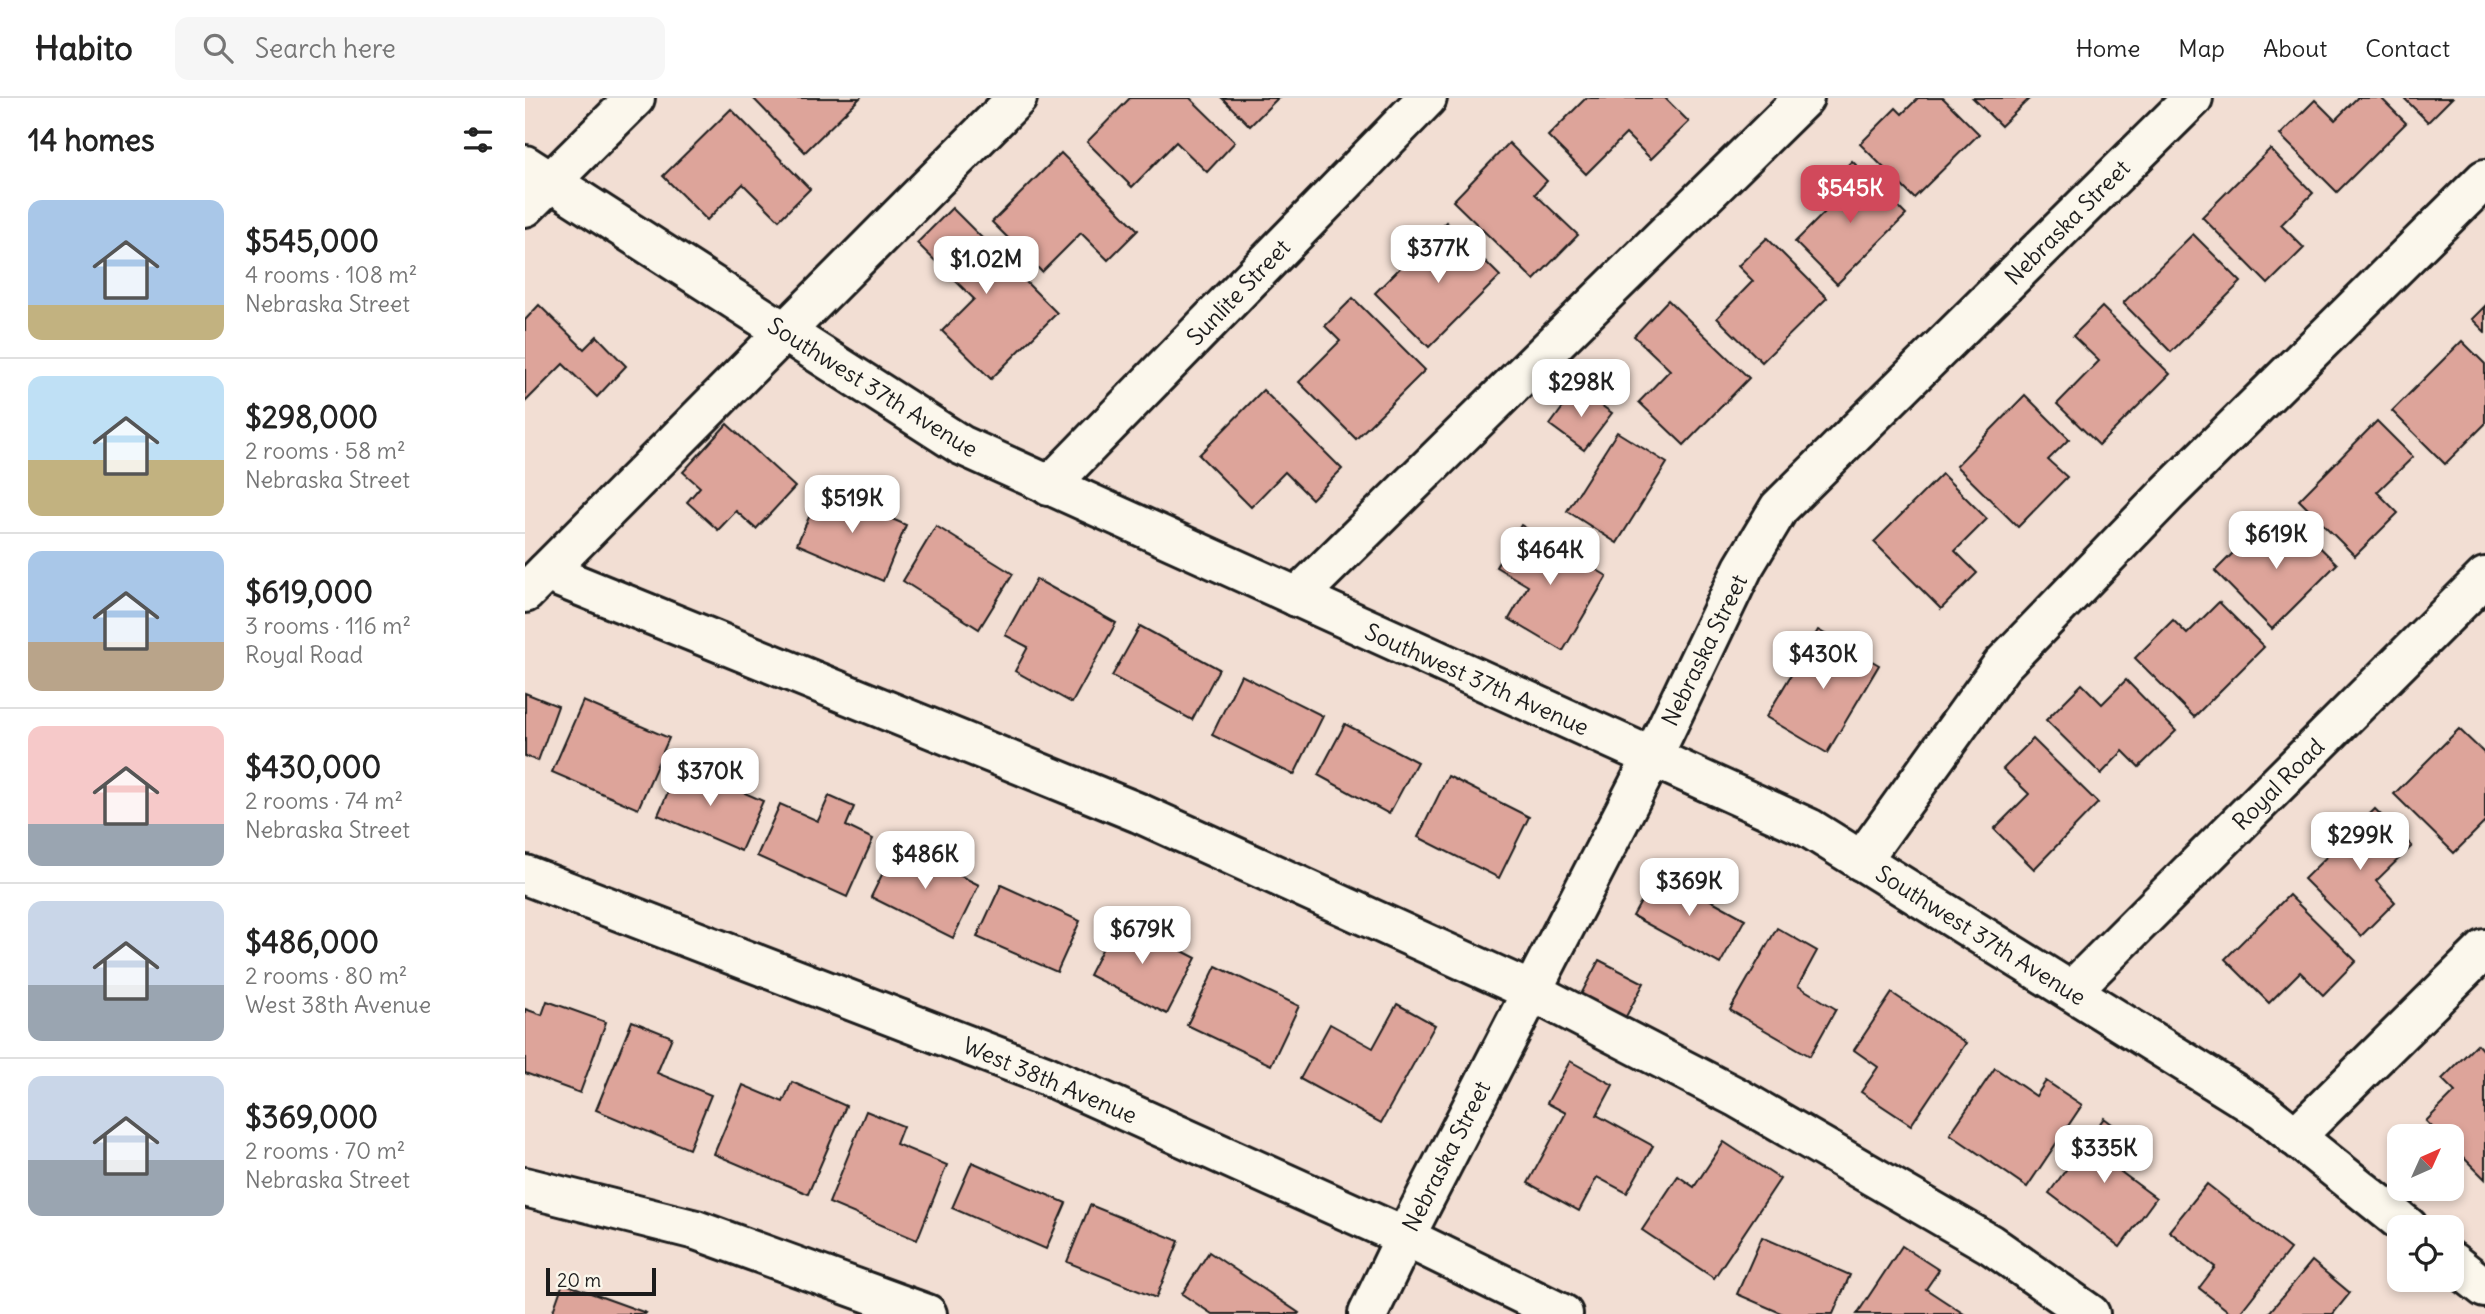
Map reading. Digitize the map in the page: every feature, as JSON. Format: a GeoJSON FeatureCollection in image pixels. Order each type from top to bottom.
{"type":"FeatureCollection","features":[{"type":"Feature","properties":{"kind":"street"},"geometry":{"type":"LineString","coordinates":[[533,185],[635,98]]}},
{"type":"Feature","properties":{"kind":"street"},"geometry":{"type":"LineString","coordinates":[[1017,98],[535,582],[1139,813],[1531,991],[1736,1097],[1930,1209],[1990,1244],[2090,1314]]}},
{"type":"Feature","properties":{"kind":"street","name":"Sunlite Street"},"geometry":{"type":"LineString","coordinates":[[1049,485],[1427,98]]}},
{"type":"Feature","properties":{"kind":"street"},"geometry":{"type":"LineString","coordinates":[[1297,597],[1804,98]]}},
{"type":"Feature","properties":{"kind":"street","name":"Nebraska Street"},"geometry":{"type":"LineString","coordinates":[[1368,1314],[1652,758],[1743,568],[1779,508],[2193,98]]}},
{"type":"Feature","properties":{"kind":"street"},"geometry":{"type":"LineString","coordinates":[[1861,861],[2002,664],[2169,492],[2485,179]]}},
{"type":"Feature","properties":{"kind":"street","name":"Southwest 37th Avenue"},"geometry":{"type":"LineString","coordinates":[[533,185],[784,333],[961,445],[1809,828],[2262,1110],[2393,1215]]}},
{"type":"Feature","properties":{"kind":"street","name":"Royal Road"},"geometry":{"type":"LineString","coordinates":[[2071,991],[2485,577]]}},
{"type":"Feature","properties":{"kind":"street","name":"West 38th Avenue"},"geometry":{"type":"LineString","coordinates":[[525,875],[1045,1075],[1405,1237],[1563,1314]]}},
{"type":"Feature","properties":{"kind":"street"},"geometry":{"type":"LineString","coordinates":[[2295,1137],[2485,949]]}},
{"type":"Feature","properties":{"kind":"street"},"geometry":{"type":"LineString","coordinates":[[525,1187],[696,1230],[927,1314]]}},
{"type":"Feature","properties":{"kind":"street"},"geometry":{"type":"LineString","coordinates":[[2464,1272],[2485,1289]]}},
{"type":"Feature","properties":{"kind":"building"},"geometry":{"type":"Polygon","coordinates":[[[753,98],[860,98],[805,152],[753,98]]]}},
{"type":"Feature","properties":{"kind":"building"},"geometry":{"type":"Polygon","coordinates":[[[1130,98],[1190,98],[1235,142],[1207,172],[1176,142],[1132,187],[1087,142],[1130,98]]]}},
{"type":"Feature","properties":{"kind":"building"},"geometry":{"type":"Polygon","coordinates":[[[1222,98],[1278,98],[1250,126],[1222,98]]]}},
{"type":"Feature","properties":{"kind":"building"},"geometry":{"type":"Polygon","coordinates":[[[1586,98],[1665,98],[1689,122],[1651,159],[1626,134],[1586,174],[1548,136],[1586,98]]]}},
{"type":"Feature","properties":{"kind":"building"},"geometry":{"type":"Polygon","coordinates":[[[1918,98],[1943,98],[1979,134],[1914,198],[1860,144],[1896,108],[1902,114],[1918,98]]]}},
{"type":"Feature","properties":{"kind":"building"},"geometry":{"type":"Polygon","coordinates":[[[1973,98],[2030,98],[2001,126],[1973,98]]]}},
{"type":"Feature","properties":{"kind":"building"},"geometry":{"type":"Polygon","coordinates":[[[2357,98],[2381,98],[2406,123],[2337,192],[2280,135],[2315,100],[2335,120],[2357,98]]]}},
{"type":"Feature","properties":{"kind":"building"},"geometry":{"type":"Polygon","coordinates":[[[2404,98],[2452,98],[2428,122],[2404,98]]]}},
{"type":"Feature","properties":{"kind":"building"},"geometry":{"type":"Polygon","coordinates":[[[731,109],[810,189],[779,220],[743,184],[707,220],[663,176],[731,109]]]}},
{"type":"Feature","properties":{"kind":"building"},"geometry":{"type":"Polygon","coordinates":[[[1509,143],[1547,181],[1535,194],[1578,235],[1534,280],[1453,201],[1509,143]]]}},
{"type":"Feature","properties":{"kind":"building"},"geometry":{"type":"Polygon","coordinates":[[[2270,149],[2313,193],[2281,225],[2304,248],[2268,284],[2202,217],[2270,149]]]}},
{"type":"Feature","properties":{"kind":"building"},"geometry":{"type":"Polygon","coordinates":[[[1061,153],[1138,230],[1108,260],[1081,233],[1042,272],[992,222],[1061,153]]]}},
{"type":"Feature","properties":{"kind":"building"},"geometry":{"type":"Polygon","coordinates":[[[1852,161],[1906,215],[1837,284],[1795,242],[1845,192],[1833,180],[1852,161]]]}},
{"type":"Feature","properties":{"kind":"building"},"geometry":{"type":"Polygon","coordinates":[[[952,208],[1057,313],[991,379],[942,331],[974,299],[917,243],[952,208]]]}},
{"type":"Feature","properties":{"kind":"building"},"geometry":{"type":"Polygon","coordinates":[[[1446,222],[1500,276],[1429,347],[1375,293],[1446,222]]]}},
{"type":"Feature","properties":{"kind":"building"},"geometry":{"type":"Polygon","coordinates":[[[2193,234],[2241,282],[2171,352],[2123,303],[2193,234]]]}},
{"type":"Feature","properties":{"kind":"building"},"geometry":{"type":"Polygon","coordinates":[[[1767,238],[1827,298],[1762,362],[1717,318],[1753,281],[1738,266],[1767,238]]]}},
{"type":"Feature","properties":{"kind":"building"},"geometry":{"type":"Polygon","coordinates":[[[1353,298],[1425,370],[1356,439],[1299,382],[1340,341],[1325,326],[1353,298]]]}},
{"type":"Feature","properties":{"kind":"building"},"geometry":{"type":"Polygon","coordinates":[[[1668,300],[1749,378],[1684,445],[1639,402],[1670,370],[1634,336],[1668,300]]]}},
{"type":"Feature","properties":{"kind":"building"},"geometry":{"type":"Polygon","coordinates":[[[539,305],[584,349],[597,336],[626,366],[597,397],[563,364],[525,402],[525,320],[539,305]]]}},
{"type":"Feature","properties":{"kind":"building"},"geometry":{"type":"Polygon","coordinates":[[[2485,306],[2485,332],[2472,319],[2485,306]]]}},
{"type":"Feature","properties":{"kind":"building"},"geometry":{"type":"Polygon","coordinates":[[[2102,307],[2170,374],[2099,445],[2057,404],[2099,361],[2073,336],[2102,307]]]}},
{"type":"Feature","properties":{"kind":"building"},"geometry":{"type":"Polygon","coordinates":[[[2462,341],[2485,364],[2485,424],[2445,464],[2392,411],[2462,341]]]}},
{"type":"Feature","properties":{"kind":"building"},"geometry":{"type":"Polygon","coordinates":[[[1577,388],[1612,413],[1584,450],[1550,425],[1577,388]]]}},
{"type":"Feature","properties":{"kind":"building"},"geometry":{"type":"Polygon","coordinates":[[[1263,390],[1342,469],[1312,499],[1285,472],[1251,507],[1199,455],[1263,390]]]}},
{"type":"Feature","properties":{"kind":"building"},"geometry":{"type":"Polygon","coordinates":[[[2025,395],[2069,439],[2048,460],[2067,477],[2018,527],[1956,466],[2025,395]]]}},
{"type":"Feature","properties":{"kind":"building"},"geometry":{"type":"Polygon","coordinates":[[[2377,421],[2413,457],[2377,492],[2398,513],[2355,556],[2299,500],[2377,421]]]}},
{"type":"Feature","properties":{"kind":"building"},"geometry":{"type":"Polygon","coordinates":[[[727,424],[795,487],[756,529],[736,511],[718,530],[687,502],[700,487],[683,472],[727,424]]]}},
{"type":"Feature","properties":{"kind":"building"},"geometry":{"type":"Polygon","coordinates":[[[1617,432],[1667,463],[1617,543],[1567,511],[1617,432]]]}},
{"type":"Feature","properties":{"kind":"building"},"geometry":{"type":"Polygon","coordinates":[[[1942,474],[1987,519],[1955,551],[1977,573],[1941,609],[1874,542],[1942,474]]]}},
{"type":"Feature","properties":{"kind":"building"},"geometry":{"type":"Polygon","coordinates":[[[822,488],[906,525],[883,581],[797,544],[822,488]]]}},
{"type":"Feature","properties":{"kind":"building"},"geometry":{"type":"Polygon","coordinates":[[[2265,521],[2281,537],[2295,523],[2337,564],[2272,629],[2215,571],[2265,521]]]}},
{"type":"Feature","properties":{"kind":"building"},"geometry":{"type":"Polygon","coordinates":[[[1521,525],[1607,576],[1563,651],[1509,619],[1528,586],[1496,567],[1521,525]]]}},
{"type":"Feature","properties":{"kind":"building"},"geometry":{"type":"Polygon","coordinates":[[[936,526],[1013,574],[979,629],[903,581],[936,526]]]}},
{"type":"Feature","properties":{"kind":"building"},"geometry":{"type":"Polygon","coordinates":[[[1036,579],[1116,623],[1072,703],[1015,671],[1028,647],[1005,635],[1036,579]]]}},
{"type":"Feature","properties":{"kind":"building"},"geometry":{"type":"Polygon","coordinates":[[[2219,602],[2264,647],[2194,717],[2135,658],[2173,620],[2187,634],[2219,602]]]}},
{"type":"Feature","properties":{"kind":"building"},"geometry":{"type":"Polygon","coordinates":[[[1140,626],[1219,669],[1192,720],[1112,676],[1140,626]]]}},
{"type":"Feature","properties":{"kind":"building"},"geometry":{"type":"Polygon","coordinates":[[[1818,630],[1879,665],[1827,753],[1766,717],[1818,630]]]}},
{"type":"Feature","properties":{"kind":"building"},"geometry":{"type":"Polygon","coordinates":[[[1241,675],[1323,716],[1294,775],[1212,735],[1241,675]]]}},
{"type":"Feature","properties":{"kind":"building"},"geometry":{"type":"Polygon","coordinates":[[[2126,680],[2176,731],[2139,767],[2123,751],[2101,774],[2046,720],[2082,684],[2102,704],[2126,680]]]}},
{"type":"Feature","properties":{"kind":"building"},"geometry":{"type":"Polygon","coordinates":[[[525,693],[558,706],[538,761],[525,756],[525,693]]]}},
{"type":"Feature","properties":{"kind":"building"},"geometry":{"type":"Polygon","coordinates":[[[583,701],[669,738],[638,809],[552,772],[583,701]]]}},
{"type":"Feature","properties":{"kind":"building"},"geometry":{"type":"Polygon","coordinates":[[[1345,724],[1417,762],[1389,814],[1318,775],[1345,724]]]}},
{"type":"Feature","properties":{"kind":"building"},"geometry":{"type":"Polygon","coordinates":[[[2459,729],[2485,754],[2485,822],[2454,853],[2394,794],[2459,729]]]}},
{"type":"Feature","properties":{"kind":"building"},"geometry":{"type":"Polygon","coordinates":[[[2033,739],[2098,803],[2034,869],[1994,829],[2029,794],[2003,769],[2033,739]]]}},
{"type":"Feature","properties":{"kind":"building"},"geometry":{"type":"Polygon","coordinates":[[[680,764],[763,801],[741,851],[658,815],[680,764]]]}},
{"type":"Feature","properties":{"kind":"building"},"geometry":{"type":"Polygon","coordinates":[[[1448,776],[1529,817],[1499,878],[1418,837],[1448,776]]]}},
{"type":"Feature","properties":{"kind":"building"},"geometry":{"type":"Polygon","coordinates":[[[829,796],[854,807],[846,826],[873,839],[847,897],[757,856],[780,804],[818,821],[829,796]]]}},
{"type":"Feature","properties":{"kind":"building"},"geometry":{"type":"Polygon","coordinates":[[[2375,809],[2412,846],[2376,881],[2395,902],[2361,936],[2304,879],[2375,809]]]}},
{"type":"Feature","properties":{"kind":"building"},"geometry":{"type":"Polygon","coordinates":[[[897,844],[979,885],[953,938],[871,897],[897,844]]]}},
{"type":"Feature","properties":{"kind":"building"},"geometry":{"type":"Polygon","coordinates":[[[1658,871],[1745,919],[1720,964],[1633,916],[1658,871]]]}},
{"type":"Feature","properties":{"kind":"building"},"geometry":{"type":"Polygon","coordinates":[[[1001,885],[1080,921],[1057,972],[977,937],[1001,885]]]}},
{"type":"Feature","properties":{"kind":"building"},"geometry":{"type":"Polygon","coordinates":[[[2289,895],[2356,961],[2323,995],[2300,972],[2269,1003],[2225,959],[2289,895]]]}},
{"type":"Feature","properties":{"kind":"building"},"geometry":{"type":"Polygon","coordinates":[[[1118,918],[1196,958],[1167,1014],[1089,975],[1118,918]]]}},
{"type":"Feature","properties":{"kind":"building"},"geometry":{"type":"Polygon","coordinates":[[[1777,928],[1817,951],[1798,986],[1836,1009],[1810,1056],[1730,1010],[1777,928]]]}},
{"type":"Feature","properties":{"kind":"building"},"geometry":{"type":"Polygon","coordinates":[[[1599,960],[1644,983],[1622,1024],[1578,1000],[1599,960]]]}},
{"type":"Feature","properties":{"kind":"building"},"geometry":{"type":"Polygon","coordinates":[[[1216,966],[1299,1006],[1271,1065],[1187,1025],[1216,966]]]}},
{"type":"Feature","properties":{"kind":"building"},"geometry":{"type":"Polygon","coordinates":[[[1892,993],[1966,1043],[1911,1125],[1861,1092],[1878,1067],[1854,1050],[1892,993]]]}},
{"type":"Feature","properties":{"kind":"building"},"geometry":{"type":"Polygon","coordinates":[[[547,1001],[606,1022],[580,1093],[525,1073],[525,1009],[542,1015],[547,1001]]]}},
{"type":"Feature","properties":{"kind":"building"},"geometry":{"type":"Polygon","coordinates":[[[1397,1004],[1435,1025],[1381,1123],[1300,1079],[1330,1024],[1373,1048],[1397,1004]]]}},
{"type":"Feature","properties":{"kind":"building"},"geometry":{"type":"Polygon","coordinates":[[[632,1021],[672,1037],[657,1073],[711,1095],[689,1149],[596,1110],[632,1021]]]}},
{"type":"Feature","properties":{"kind":"building"},"geometry":{"type":"Polygon","coordinates":[[[2477,1044],[2485,1053],[2485,1179],[2464,1158],[2464,1124],[2429,1124],[2426,1121],[2455,1092],[2442,1079],[2477,1044]]]}},
{"type":"Feature","properties":{"kind":"building"},"geometry":{"type":"Polygon","coordinates":[[[1570,1061],[1613,1085],[1597,1115],[1653,1146],[1627,1193],[1597,1177],[1579,1211],[1528,1183],[1566,1113],[1547,1103],[1570,1061]]]}},
{"type":"Feature","properties":{"kind":"building"},"geometry":{"type":"Polygon","coordinates":[[[1995,1068],[2036,1096],[2046,1081],[2082,1105],[2027,1187],[1950,1134],[1995,1068]]]}},
{"type":"Feature","properties":{"kind":"building"},"geometry":{"type":"Polygon","coordinates":[[[792,1082],[846,1106],[808,1194],[714,1154],[743,1085],[783,1102],[792,1082]]]}},
{"type":"Feature","properties":{"kind":"building"},"geometry":{"type":"Polygon","coordinates":[[[866,1111],[903,1126],[896,1144],[947,1165],[917,1240],[829,1203],[866,1111]]]}},
{"type":"Feature","properties":{"kind":"building"},"geometry":{"type":"Polygon","coordinates":[[[2104,1118],[2136,1142],[2117,1169],[2156,1198],[2120,1247],[2049,1193],[2104,1118]]]}},
{"type":"Feature","properties":{"kind":"building"},"geometry":{"type":"Polygon","coordinates":[[[1724,1142],[1780,1179],[1714,1278],[1642,1230],[1678,1176],[1694,1187],[1724,1142]]]}},
{"type":"Feature","properties":{"kind":"building"},"geometry":{"type":"Polygon","coordinates":[[[972,1162],[1066,1203],[1046,1249],[952,1208],[972,1162]]]}},
{"type":"Feature","properties":{"kind":"building"},"geometry":{"type":"Polygon","coordinates":[[[2207,1184],[2290,1249],[2239,1314],[2232,1314],[2199,1288],[2215,1267],[2169,1231],[2207,1184]]]}},
{"type":"Feature","properties":{"kind":"building"},"geometry":{"type":"Polygon","coordinates":[[[1090,1205],[1179,1241],[1156,1298],[1067,1262],[1090,1205]]]}},
{"type":"Feature","properties":{"kind":"building"},"geometry":{"type":"Polygon","coordinates":[[[1762,1237],[1850,1275],[1833,1314],[1783,1314],[1737,1294],[1762,1237]]]}},
{"type":"Feature","properties":{"kind":"building"},"geometry":{"type":"Polygon","coordinates":[[[1902,1246],[1939,1270],[1926,1289],[1964,1314],[1857,1314],[1902,1246]]]}},
{"type":"Feature","properties":{"kind":"building"},"geometry":{"type":"Polygon","coordinates":[[[1209,1252],[1299,1313],[1212,1314],[1182,1294],[1209,1252]]]}},
{"type":"Feature","properties":{"kind":"building"},"geometry":{"type":"Polygon","coordinates":[[[2312,1261],[2350,1293],[2333,1314],[2268,1314],[2312,1261]]]}},
{"type":"Feature","properties":{"kind":"building"},"geometry":{"type":"Polygon","coordinates":[[[563,1283],[646,1313],[552,1314],[563,1283]]]}}]}
